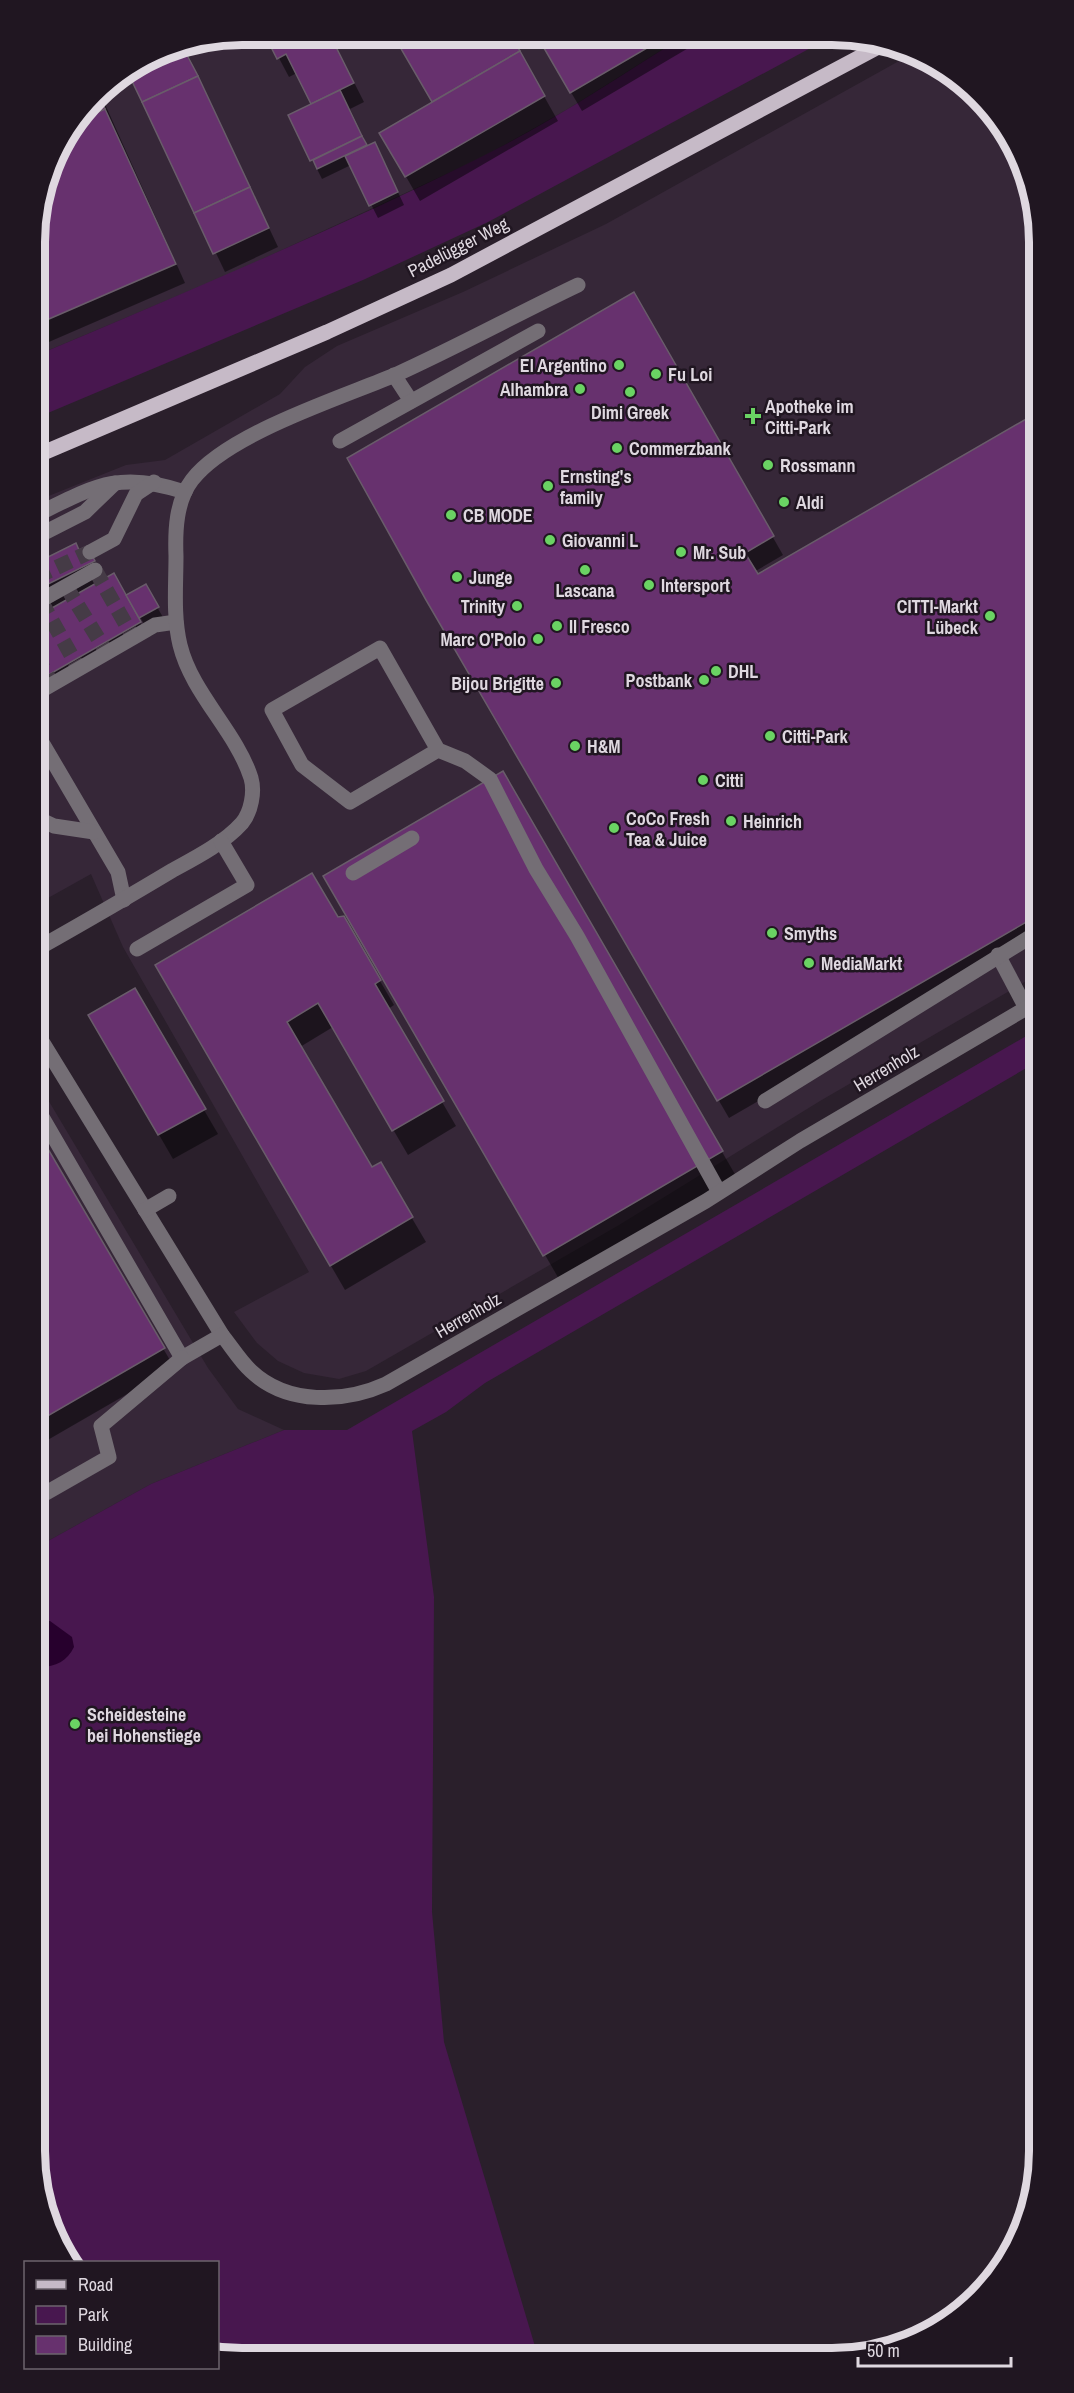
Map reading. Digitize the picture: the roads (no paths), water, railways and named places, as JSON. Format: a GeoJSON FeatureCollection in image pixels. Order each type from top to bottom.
{"type":"FeatureCollection","features":[{"type":"Feature","properties":{"kind":"main road","name":"Padelügger Weg"},"geometry":{"type":"LineString","coordinates":[[45,452],[319,336],[451,275],[873,50]]}},
{"type":"Feature","properties":{"kind":"street"},"geometry":{"type":"LineString","coordinates":[[45,944],[221,841],[242,822],[251,808],[252,780],[229,736],[198,688],[180,645],[176,622],[178,515],[185,492],[192,479],[227,450],[289,419],[394,375],[578,285]]}},
{"type":"Feature","properties":{"kind":"street"},"geometry":{"type":"LineString","coordinates":[[340,441],[538,331]]}},
{"type":"Feature","properties":{"kind":"street"},"geometry":{"type":"LineString","coordinates":[[394,375],[411,400]]}},
{"type":"Feature","properties":{"kind":"street"},"geometry":{"type":"LineString","coordinates":[[45,511],[90,489],[136,480],[154,482],[185,492]]}},
{"type":"Feature","properties":{"kind":"street"},"geometry":{"type":"LineString","coordinates":[[90,552],[114,539],[136,494],[154,482]]}},
{"type":"Feature","properties":{"kind":"street"},"geometry":{"type":"LineString","coordinates":[[45,532],[85,512],[115,483]]}},
{"type":"Feature","properties":{"kind":"street"},"geometry":{"type":"LineString","coordinates":[[45,598],[95,570]]}},
{"type":"Feature","properties":{"kind":"street"},"geometry":{"type":"LineString","coordinates":[[45,688],[155,625],[176,622]]}},
{"type":"Feature","properties":{"kind":"street"},"geometry":{"type":"LineString","coordinates":[[438,750],[350,802],[302,765],[272,710],[380,648],[438,750],[465,761],[490,779],[536,869],[581,944],[719,1192]]}},
{"type":"Feature","properties":{"kind":"street"},"geometry":{"type":"LineString","coordinates":[[45,748],[118,872],[124,900]]}},
{"type":"Feature","properties":{"kind":"street"},"geometry":{"type":"LineString","coordinates":[[45,822],[54,826],[94,832]]}},
{"type":"Feature","properties":{"kind":"street"},"geometry":{"type":"LineString","coordinates":[[353,873],[412,838]]}},
{"type":"Feature","properties":{"kind":"street"},"geometry":{"type":"LineString","coordinates":[[137,949],[247,885],[221,841]]}},
{"type":"Feature","properties":{"kind":"street"},"geometry":{"type":"LineString","coordinates":[[765,1101],[1029,937]]}},
{"type":"Feature","properties":{"kind":"street"},"geometry":{"type":"LineString","coordinates":[[998,955],[1029,1002]]}},
{"type":"Feature","properties":{"kind":"street","name":"Herrenholz"},"geometry":{"type":"LineString","coordinates":[[45,1046],[222,1335],[251,1371],[279,1389],[304,1397],[332,1398],[370,1392],[719,1192],[1029,1006]]}},
{"type":"Feature","properties":{"kind":"street"},"geometry":{"type":"LineString","coordinates":[[45,1122],[182,1358]]}},
{"type":"Feature","properties":{"kind":"street"},"geometry":{"type":"LineString","coordinates":[[145,1209],[170,1196]]}},
{"type":"Feature","properties":{"kind":"street"},"geometry":{"type":"LineString","coordinates":[[45,1494],[109,1457],[101,1426],[182,1358],[222,1335]]}},
{"type":"Feature","properties":{"kind":"tunnel"},"geometry":{"type":"LineString","coordinates":[[45,573],[90,552]]}},
{"type":"Feature","properties":{"kind":"tunnel"},"geometry":{"type":"LineString","coordinates":[[95,570],[133,637]]}},
{"type":"Feature","properties":{"kind":"tunnel"},"geometry":{"type":"LineString","coordinates":[[66,586],[107,653]]}},
{"type":"Feature","properties":{"kind":"tunnel"},"geometry":{"type":"LineString","coordinates":[[45,608],[79,669]]}},
{"type":"Feature","properties":{"kind":"tunnel"},"geometry":{"type":"LineString","coordinates":[[45,671],[52,684]]}},
{"type":"Feature","properties":{"kind":"place","name":"El Argentino"},"geometry":{"type":"Point","coordinates":[619,365]}},
{"type":"Feature","properties":{"kind":"place","name":"Fu Loi"},"geometry":{"type":"Point","coordinates":[656,374]}},
{"type":"Feature","properties":{"kind":"place","name":"Alhambra"},"geometry":{"type":"Point","coordinates":[580,389]}},
{"type":"Feature","properties":{"kind":"place","name":"Dimi Greek"},"geometry":{"type":"Point","coordinates":[630,392]}},
{"type":"Feature","properties":{"kind":"place","name":"Apotheke im Citti-Park"},"geometry":{"type":"Point","coordinates":[753,416]}},
{"type":"Feature","properties":{"kind":"place","name":"Commerzbank"},"geometry":{"type":"Point","coordinates":[617,448]}},
{"type":"Feature","properties":{"kind":"place","name":"Rossmann"},"geometry":{"type":"Point","coordinates":[768,465]}},
{"type":"Feature","properties":{"kind":"place","name":"Ernsting's family"},"geometry":{"type":"Point","coordinates":[548,486]}},
{"type":"Feature","properties":{"kind":"place","name":"Aldi"},"geometry":{"type":"Point","coordinates":[784,502]}},
{"type":"Feature","properties":{"kind":"place","name":"CB MODE"},"geometry":{"type":"Point","coordinates":[451,515]}},
{"type":"Feature","properties":{"kind":"place","name":"Giovanni L"},"geometry":{"type":"Point","coordinates":[550,540]}},
{"type":"Feature","properties":{"kind":"place","name":"Mr. Sub"},"geometry":{"type":"Point","coordinates":[681,552]}},
{"type":"Feature","properties":{"kind":"place","name":"Lascana"},"geometry":{"type":"Point","coordinates":[585,570]}},
{"type":"Feature","properties":{"kind":"place","name":"Junge"},"geometry":{"type":"Point","coordinates":[457,577]}},
{"type":"Feature","properties":{"kind":"place","name":"Intersport"},"geometry":{"type":"Point","coordinates":[649,585]}},
{"type":"Feature","properties":{"kind":"place","name":"Trinity"},"geometry":{"type":"Point","coordinates":[517,606]}},
{"type":"Feature","properties":{"kind":"place","name":"CITTI-Markt Lübeck"},"geometry":{"type":"Point","coordinates":[990,616]}},
{"type":"Feature","properties":{"kind":"place","name":"Il Fresco"},"geometry":{"type":"Point","coordinates":[557,626]}},
{"type":"Feature","properties":{"kind":"place","name":"Marc O'Polo"},"geometry":{"type":"Point","coordinates":[538,639]}},
{"type":"Feature","properties":{"kind":"place","name":"DHL"},"geometry":{"type":"Point","coordinates":[716,671]}},
{"type":"Feature","properties":{"kind":"place","name":"Postbank"},"geometry":{"type":"Point","coordinates":[704,680]}},
{"type":"Feature","properties":{"kind":"place","name":"Bijou Brigitte"},"geometry":{"type":"Point","coordinates":[556,683]}},
{"type":"Feature","properties":{"kind":"place","name":"Citti-Park"},"geometry":{"type":"Point","coordinates":[770,736]}},
{"type":"Feature","properties":{"kind":"place","name":"H&M"},"geometry":{"type":"Point","coordinates":[575,746]}},
{"type":"Feature","properties":{"kind":"place","name":"Citti"},"geometry":{"type":"Point","coordinates":[703,780]}},
{"type":"Feature","properties":{"kind":"place","name":"Heinrich"},"geometry":{"type":"Point","coordinates":[731,821]}},
{"type":"Feature","properties":{"kind":"place","name":"CoCo Fresh Tea & Juice"},"geometry":{"type":"Point","coordinates":[614,828]}},
{"type":"Feature","properties":{"kind":"place","name":"Smyths"},"geometry":{"type":"Point","coordinates":[772,933]}},
{"type":"Feature","properties":{"kind":"place","name":"MediaMarkt"},"geometry":{"type":"Point","coordinates":[809,963]}},
{"type":"Feature","properties":{"kind":"place","name":"Scheidesteine bei Hohenstiege"},"geometry":{"type":"Point","coordinates":[75,1724]}}]}
